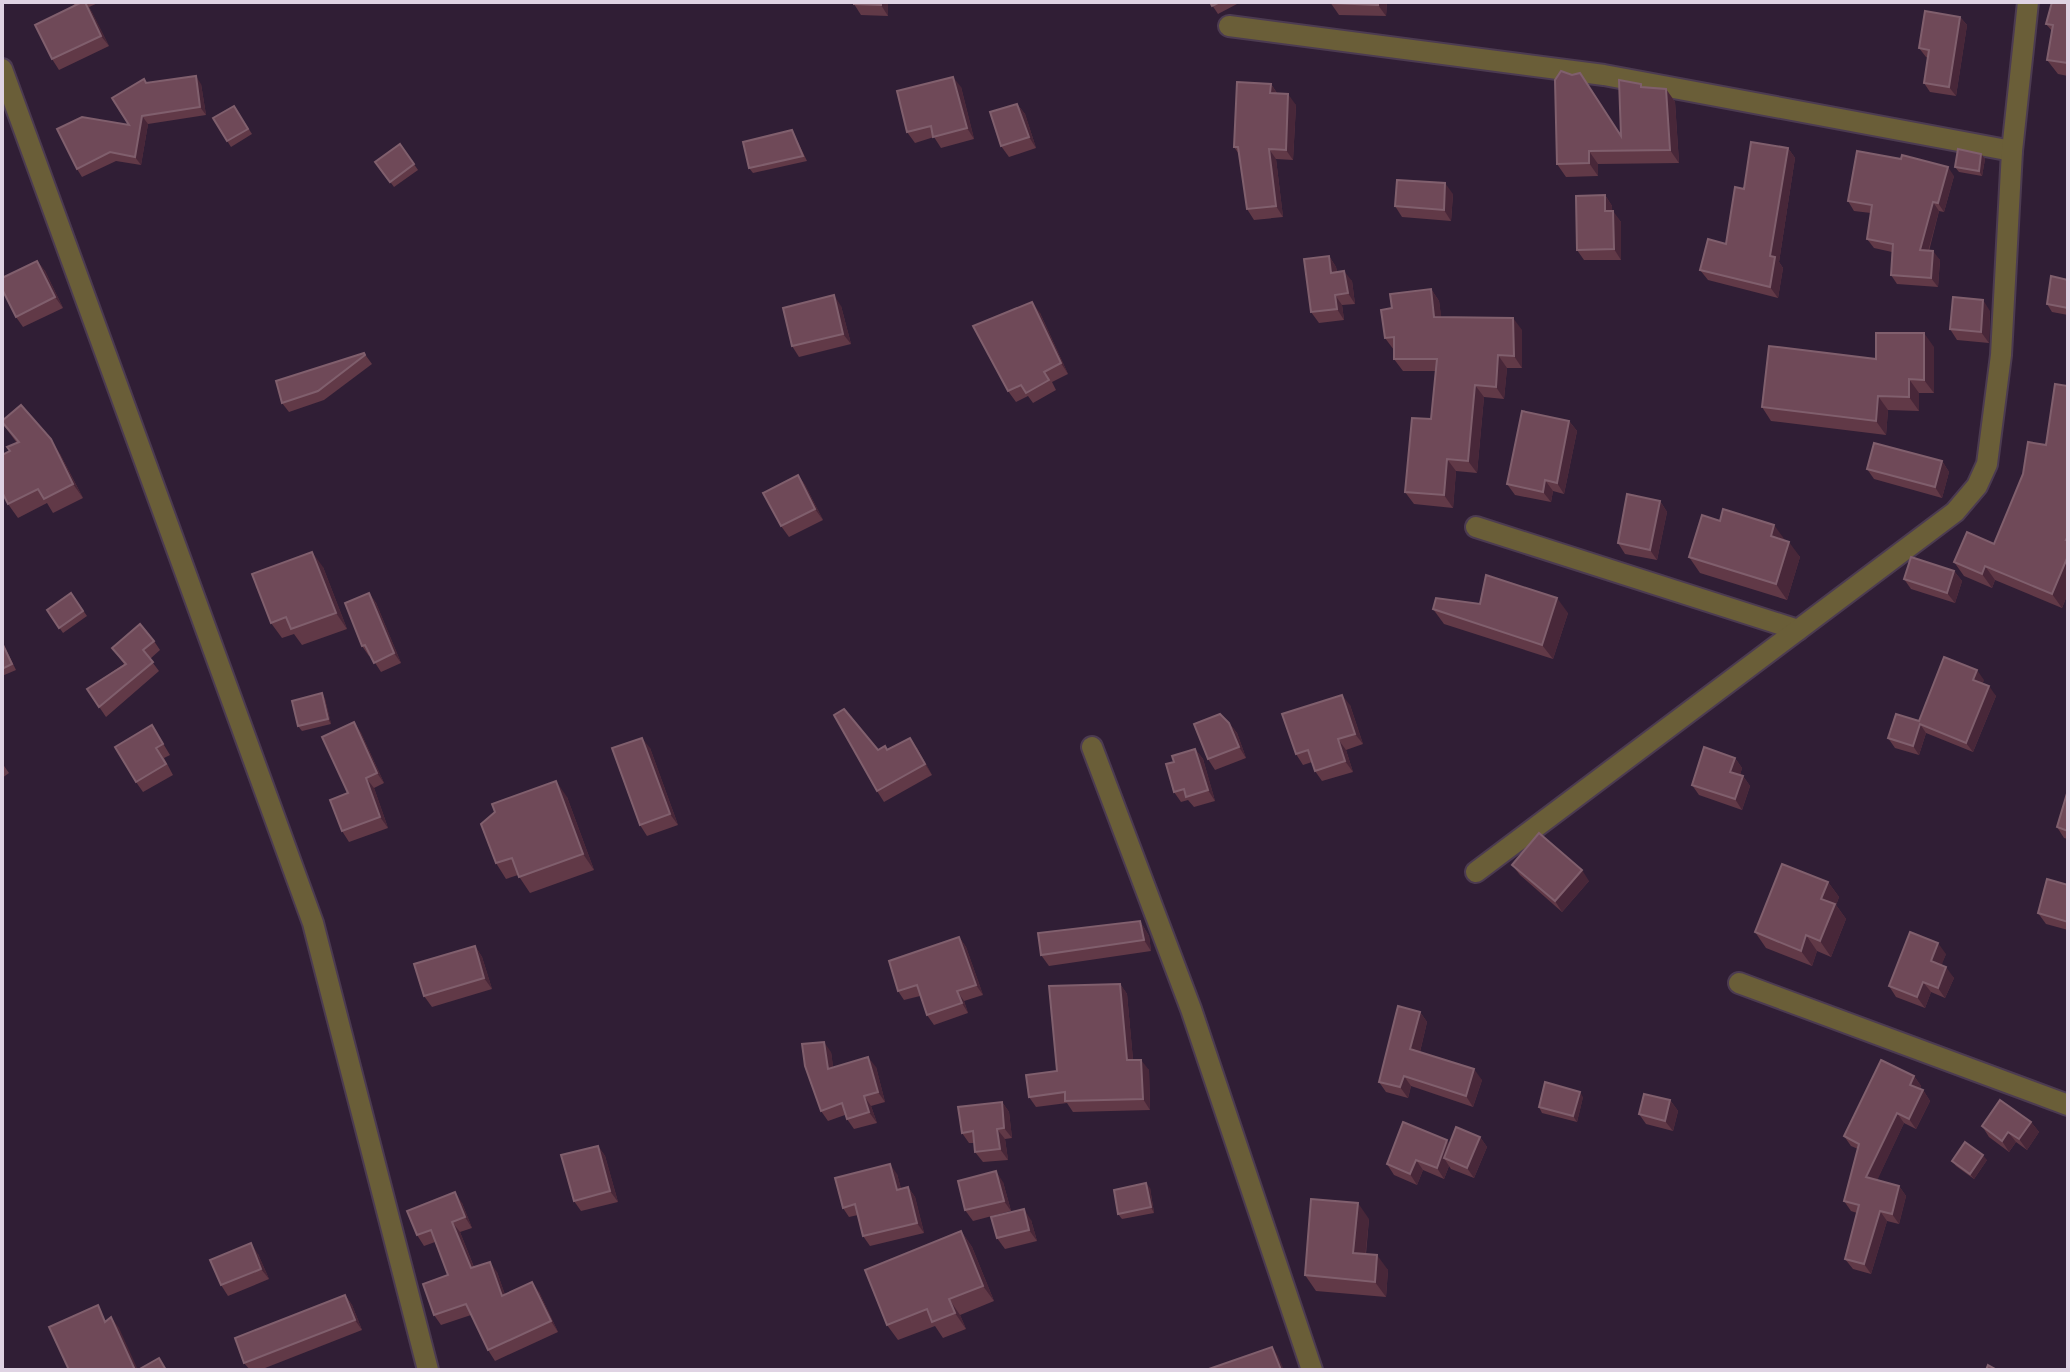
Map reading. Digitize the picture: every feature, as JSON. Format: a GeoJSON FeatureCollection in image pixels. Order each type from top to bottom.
{"type":"FeatureCollection","features":[{"type":"Feature","properties":{"kind":"street"},"geometry":{"type":"LineString","coordinates":[[1476,872],[1955,512],[1977,486],[1987,464],[2001,355],[2012,151],[2028,2]]}},
{"type":"Feature","properties":{"kind":"street"},"geometry":{"type":"LineString","coordinates":[[1229,26],[1604,75],[2012,151]]}},
{"type":"Feature","properties":{"kind":"street"},"geometry":{"type":"LineString","coordinates":[[2,69],[313,923],[428,1370]]}},
{"type":"Feature","properties":{"kind":"street"},"geometry":{"type":"LineString","coordinates":[[1476,527],[1798,630]]}},
{"type":"Feature","properties":{"kind":"street"},"geometry":{"type":"LineString","coordinates":[[1092,747],[1191,1009],[1312,1370]]}},
{"type":"Feature","properties":{"kind":"street"},"geometry":{"type":"LineString","coordinates":[[1739,983],[2068,1105]]}},
{"type":"Feature","properties":{"kind":"building"},"geometry":{"type":"Polygon","coordinates":[[[85,2],[101,36],[52,59],[35,25],[85,2]]]}},
{"type":"Feature","properties":{"kind":"building"},"geometry":{"type":"Polygon","coordinates":[[[881,2],[881,5],[854,4],[881,2]]]}},
{"type":"Feature","properties":{"kind":"building"},"geometry":{"type":"Polygon","coordinates":[[[1378,2],[1378,5],[1330,3],[1378,2]]]}},
{"type":"Feature","properties":{"kind":"building"},"geometry":{"type":"Polygon","coordinates":[[[2052,2],[2068,2],[2068,63],[2047,60],[2053,25],[2046,24],[2052,2]]]}},
{"type":"Feature","properties":{"kind":"building"},"geometry":{"type":"Polygon","coordinates":[[[1925,11],[1960,17],[1949,87],[1924,83],[1929,50],[1919,48],[1925,11]]]}},
{"type":"Feature","properties":{"kind":"building"},"geometry":{"type":"Polygon","coordinates":[[[1561,71],[1572,75],[1580,73],[1621,136],[1619,80],[1641,84],[1641,87],[1666,89],[1670,150],[1589,151],[1589,163],[1557,164],[1555,80],[1561,71]]]}},
{"type":"Feature","properties":{"kind":"building"},"geometry":{"type":"Polygon","coordinates":[[[196,76],[200,107],[142,116],[135,157],[110,152],[77,169],[57,129],[82,117],[129,125],[112,98],[144,79],[146,83],[196,76]]]}},
{"type":"Feature","properties":{"kind":"building"},"geometry":{"type":"Polygon","coordinates":[[[953,77],[967,128],[933,137],[931,126],[907,132],[897,91],[953,77]]]}},
{"type":"Feature","properties":{"kind":"building"},"geometry":{"type":"Polygon","coordinates":[[[1237,82],[1271,84],[1270,93],[1288,94],[1286,150],[1269,149],[1276,206],[1247,209],[1238,147],[1234,147],[1237,82]]]}},
{"type":"Feature","properties":{"kind":"building"},"geometry":{"type":"Polygon","coordinates":[[[1017,104],[1029,137],[1001,146],[990,112],[1017,104]]]}},
{"type":"Feature","properties":{"kind":"building"},"geometry":{"type":"Polygon","coordinates":[[[234,106],[248,129],[227,141],[213,118],[234,106]]]}},
{"type":"Feature","properties":{"kind":"building"},"geometry":{"type":"Polygon","coordinates":[[[792,130],[803,156],[749,168],[743,142],[792,130]]]}},
{"type":"Feature","properties":{"kind":"building"},"geometry":{"type":"Polygon","coordinates":[[[1751,142],[1788,148],[1770,256],[1775,257],[1770,287],[1700,270],[1708,239],[1726,244],[1735,187],[1744,189],[1751,142]]]}},
{"type":"Feature","properties":{"kind":"building"},"geometry":{"type":"Polygon","coordinates":[[[400,144],[414,164],[390,182],[375,162],[400,144]]]}},
{"type":"Feature","properties":{"kind":"building"},"geometry":{"type":"Polygon","coordinates":[[[1958,149],[1981,154],[1979,171],[1955,167],[1958,149]]]}},
{"type":"Feature","properties":{"kind":"building"},"geometry":{"type":"Polygon","coordinates":[[[1857,151],[1901,159],[1902,155],[1948,167],[1938,203],[1933,202],[1920,250],[1933,251],[1931,278],[1891,275],[1893,244],[1867,239],[1872,205],[1848,201],[1857,151]]]}},
{"type":"Feature","properties":{"kind":"building"},"geometry":{"type":"Polygon","coordinates":[[[1397,180],[1445,183],[1444,210],[1395,206],[1397,180]]]}},
{"type":"Feature","properties":{"kind":"building"},"geometry":{"type":"Polygon","coordinates":[[[1605,195],[1605,211],[1613,211],[1614,249],[1577,250],[1576,196],[1605,195]]]}},
{"type":"Feature","properties":{"kind":"building"},"geometry":{"type":"Polygon","coordinates":[[[1329,256],[1331,273],[1344,271],[1348,293],[1335,295],[1337,309],[1311,312],[1304,259],[1329,256]]]}},
{"type":"Feature","properties":{"kind":"building"},"geometry":{"type":"Polygon","coordinates":[[[37,261],[55,297],[16,317],[2,289],[2,278],[37,261]]]}},
{"type":"Feature","properties":{"kind":"building"},"geometry":{"type":"Polygon","coordinates":[[[2051,276],[2068,280],[2068,308],[2047,304],[2051,276]]]}},
{"type":"Feature","properties":{"kind":"building"},"geometry":{"type":"Polygon","coordinates":[[[1431,289],[1434,317],[1513,318],[1514,356],[1498,355],[1496,387],[1475,385],[1468,461],[1447,459],[1444,495],[1405,492],[1412,418],[1431,419],[1437,359],[1394,359],[1394,337],[1385,338],[1381,310],[1392,308],[1390,294],[1431,289]]]}},
{"type":"Feature","properties":{"kind":"building"},"geometry":{"type":"Polygon","coordinates":[[[834,295],[843,334],[792,346],[783,308],[834,295]]]}},
{"type":"Feature","properties":{"kind":"building"},"geometry":{"type":"Polygon","coordinates":[[[1953,297],[1983,300],[1981,332],[1950,329],[1953,297]]]}},
{"type":"Feature","properties":{"kind":"building"},"geometry":{"type":"Polygon","coordinates":[[[1032,302],[1061,363],[1044,372],[1049,380],[1026,393],[1021,385],[1008,391],[973,326],[1032,302]]]}},
{"type":"Feature","properties":{"kind":"building"},"geometry":{"type":"Polygon","coordinates":[[[1876,333],[1924,333],[1924,380],[1909,379],[1909,397],[1878,396],[1876,421],[1762,407],[1769,346],[1876,359],[1876,333]]]}},
{"type":"Feature","properties":{"kind":"building"},"geometry":{"type":"Polygon","coordinates":[[[364,353],[318,391],[282,403],[276,381],[364,353]]]}},
{"type":"Feature","properties":{"kind":"building"},"geometry":{"type":"Polygon","coordinates":[[[2055,384],[2068,386],[2068,556],[2052,594],[1985,566],[1982,574],[1954,562],[1967,532],[1994,544],[2023,474],[2028,442],[2046,445],[2055,384]]]}},
{"type":"Feature","properties":{"kind":"building"},"geometry":{"type":"Polygon","coordinates":[[[21,405],[51,439],[73,484],[44,499],[38,489],[8,504],[2,492],[2,455],[10,451],[7,447],[19,442],[2,421],[21,405]]]}},
{"type":"Feature","properties":{"kind":"building"},"geometry":{"type":"Polygon","coordinates":[[[1522,411],[1569,421],[1557,483],[1545,480],[1543,492],[1507,484],[1522,411]]]}},
{"type":"Feature","properties":{"kind":"building"},"geometry":{"type":"Polygon","coordinates":[[[1874,443],[1942,461],[1935,487],[1867,469],[1874,443]]]}},
{"type":"Feature","properties":{"kind":"building"},"geometry":{"type":"Polygon","coordinates":[[[798,475],[815,509],[781,526],[763,493],[798,475]]]}},
{"type":"Feature","properties":{"kind":"building"},"geometry":{"type":"Polygon","coordinates":[[[1627,494],[1660,501],[1650,550],[1618,543],[1627,494]]]}},
{"type":"Feature","properties":{"kind":"building"},"geometry":{"type":"Polygon","coordinates":[[[1723,509],[1774,525],[1771,536],[1789,542],[1776,584],[1689,557],[1702,515],[1720,521],[1723,509]]]}},
{"type":"Feature","properties":{"kind":"building"},"geometry":{"type":"Polygon","coordinates":[[[312,552],[336,613],[291,629],[286,617],[271,623],[252,574],[312,552]]]}},
{"type":"Feature","properties":{"kind":"building"},"geometry":{"type":"Polygon","coordinates":[[[1911,557],[1954,571],[1947,593],[1904,579],[1911,557]]]}},
{"type":"Feature","properties":{"kind":"building"},"geometry":{"type":"Polygon","coordinates":[[[1486,575],[1557,598],[1542,645],[1433,609],[1436,598],[1480,604],[1486,575]]]}},
{"type":"Feature","properties":{"kind":"building"},"geometry":{"type":"Polygon","coordinates":[[[71,593],[83,611],[59,628],[47,610],[71,593]]]}},
{"type":"Feature","properties":{"kind":"building"},"geometry":{"type":"Polygon","coordinates":[[[369,593],[394,653],[374,663],[365,645],[362,646],[345,603],[369,593]]]}},
{"type":"Feature","properties":{"kind":"building"},"geometry":{"type":"Polygon","coordinates":[[[140,624],[154,641],[143,650],[153,662],[99,707],[87,689],[126,664],[112,648],[140,624]]]}},
{"type":"Feature","properties":{"kind":"building"},"geometry":{"type":"Polygon","coordinates":[[[2,643],[12,664],[2,669],[2,643]]]}},
{"type":"Feature","properties":{"kind":"building"},"geometry":{"type":"Polygon","coordinates":[[[1944,657],[1977,670],[1973,680],[1989,686],[1966,743],[1920,724],[1913,746],[1888,738],[1896,714],[1919,721],[1944,657]]]}},
{"type":"Feature","properties":{"kind":"building"},"geometry":{"type":"Polygon","coordinates":[[[322,693],[328,719],[298,726],[292,701],[322,693]]]}},
{"type":"Feature","properties":{"kind":"building"},"geometry":{"type":"Polygon","coordinates":[[[1342,695],[1355,734],[1338,739],[1345,761],[1315,771],[1308,750],[1296,754],[1282,714],[1342,695]]]}},
{"type":"Feature","properties":{"kind":"building"},"geometry":{"type":"Polygon","coordinates":[[[844,709],[878,750],[885,746],[887,750],[910,738],[925,764],[877,791],[834,715],[844,709]]]}},
{"type":"Feature","properties":{"kind":"building"},"geometry":{"type":"Polygon","coordinates":[[[1220,714],[1229,723],[1239,747],[1208,759],[1194,724],[1220,714]]]}},
{"type":"Feature","properties":{"kind":"building"},"geometry":{"type":"Polygon","coordinates":[[[354,722],[377,773],[366,778],[380,817],[342,831],[330,800],[348,793],[322,737],[354,722]]]}},
{"type":"Feature","properties":{"kind":"building"},"geometry":{"type":"Polygon","coordinates":[[[152,725],[163,744],[156,748],[166,764],[136,782],[115,747],[152,725]]]}},
{"type":"Feature","properties":{"kind":"building"},"geometry":{"type":"Polygon","coordinates":[[[642,738],[670,814],[640,825],[612,748],[642,738]]]}},
{"type":"Feature","properties":{"kind":"building"},"geometry":{"type":"Polygon","coordinates":[[[1704,747],[1735,758],[1730,772],[1743,776],[1735,799],[1692,785],[1704,747]]]}},
{"type":"Feature","properties":{"kind":"building"},"geometry":{"type":"Polygon","coordinates":[[[1195,749],[1208,790],[1186,797],[1184,789],[1174,792],[1166,764],[1174,762],[1172,756],[1195,749]]]}},
{"type":"Feature","properties":{"kind":"building"},"geometry":{"type":"Polygon","coordinates":[[[556,781],[583,854],[519,877],[512,858],[496,863],[481,824],[495,812],[492,804],[556,781]]]}},
{"type":"Feature","properties":{"kind":"building"},"geometry":{"type":"Polygon","coordinates":[[[2068,790],[2068,831],[2057,827],[2068,790]]]}},
{"type":"Feature","properties":{"kind":"building"},"geometry":{"type":"Polygon","coordinates":[[[1539,833],[1582,870],[1555,901],[1512,865],[1539,833]]]}},
{"type":"Feature","properties":{"kind":"building"},"geometry":{"type":"Polygon","coordinates":[[[1782,864],[1828,882],[1821,899],[1835,904],[1820,941],[1806,935],[1801,951],[1755,932],[1782,864]]]}},
{"type":"Feature","properties":{"kind":"building"},"geometry":{"type":"Polygon","coordinates":[[[2047,879],[2068,885],[2068,922],[2038,913],[2047,879]]]}},
{"type":"Feature","properties":{"kind":"building"},"geometry":{"type":"Polygon","coordinates":[[[1140,921],[1144,940],[1041,955],[1038,933],[1140,921]]]}},
{"type":"Feature","properties":{"kind":"building"},"geometry":{"type":"Polygon","coordinates":[[[1910,932],[1938,943],[1931,961],[1946,967],[1938,988],[1923,982],[1917,997],[1889,986],[1910,932]]]}},
{"type":"Feature","properties":{"kind":"building"},"geometry":{"type":"Polygon","coordinates":[[[959,937],[976,985],[957,991],[962,1003],[927,1015],[917,985],[898,991],[889,961],[959,937]]]}},
{"type":"Feature","properties":{"kind":"building"},"geometry":{"type":"Polygon","coordinates":[[[475,946],[484,978],[424,996],[414,964],[475,946]]]}},
{"type":"Feature","properties":{"kind":"building"},"geometry":{"type":"Polygon","coordinates":[[[1120,984],[1127,1060],[1141,1060],[1143,1099],[1065,1101],[1065,1092],[1029,1097],[1026,1075],[1057,1071],[1049,986],[1120,984]]]}},
{"type":"Feature","properties":{"kind":"building"},"geometry":{"type":"Polygon","coordinates":[[[1398,1006],[1420,1012],[1410,1049],[1474,1069],[1466,1096],[1404,1076],[1400,1087],[1379,1082],[1398,1006]]]}},
{"type":"Feature","properties":{"kind":"building"},"geometry":{"type":"Polygon","coordinates":[[[824,1042],[828,1069],[868,1057],[878,1092],[864,1096],[869,1112],[847,1119],[842,1103],[821,1111],[805,1066],[802,1044],[824,1042]]]}},
{"type":"Feature","properties":{"kind":"building"},"geometry":{"type":"Polygon","coordinates":[[[1881,1060],[1914,1076],[1910,1085],[1923,1090],[1909,1119],[1897,1113],[1866,1177],[1899,1186],[1892,1214],[1880,1211],[1864,1264],[1845,1259],[1859,1205],[1844,1201],[1859,1144],[1844,1136],[1881,1060]]]}},
{"type":"Feature","properties":{"kind":"building"},"geometry":{"type":"Polygon","coordinates":[[[1545,1082],[1580,1092],[1573,1116],[1539,1107],[1545,1082]]]}},
{"type":"Feature","properties":{"kind":"building"},"geometry":{"type":"Polygon","coordinates":[[[1644,1094],[1670,1100],[1665,1121],[1639,1114],[1644,1094]]]}},
{"type":"Feature","properties":{"kind":"building"},"geometry":{"type":"Polygon","coordinates":[[[2000,1100],[2031,1122],[2019,1139],[2008,1132],[2002,1141],[1982,1126],[2000,1100]]]}},
{"type":"Feature","properties":{"kind":"building"},"geometry":{"type":"Polygon","coordinates":[[[1002,1102],[1004,1128],[997,1129],[1000,1149],[975,1152],[973,1131],[962,1133],[958,1107],[1002,1102]]]}},
{"type":"Feature","properties":{"kind":"building"},"geometry":{"type":"Polygon","coordinates":[[[1403,1122],[1447,1140],[1437,1168],[1416,1160],[1410,1174],[1387,1164],[1403,1122]]]}},
{"type":"Feature","properties":{"kind":"building"},"geometry":{"type":"Polygon","coordinates":[[[1456,1127],[1480,1137],[1467,1168],[1444,1158],[1456,1127]]]}},
{"type":"Feature","properties":{"kind":"building"},"geometry":{"type":"Polygon","coordinates":[[[1965,1142],[1983,1155],[1970,1174],[1952,1161],[1965,1142]]]}},
{"type":"Feature","properties":{"kind":"building"},"geometry":{"type":"Polygon","coordinates":[[[598,1146],[610,1191],[574,1201],[561,1155],[598,1146]]]}},
{"type":"Feature","properties":{"kind":"building"},"geometry":{"type":"Polygon","coordinates":[[[890,1164],[897,1190],[908,1187],[917,1223],[863,1236],[855,1204],[843,1208],[835,1178],[890,1164]]]}},
{"type":"Feature","properties":{"kind":"building"},"geometry":{"type":"Polygon","coordinates":[[[996,1171],[1004,1201],[965,1210],[958,1181],[996,1171]]]}},
{"type":"Feature","properties":{"kind":"building"},"geometry":{"type":"Polygon","coordinates":[[[1146,1183],[1151,1207],[1118,1214],[1114,1190],[1146,1183]]]}},
{"type":"Feature","properties":{"kind":"building"},"geometry":{"type":"Polygon","coordinates":[[[455,1192],[465,1217],[452,1222],[471,1268],[490,1262],[502,1296],[532,1282],[551,1321],[488,1350],[466,1304],[434,1315],[423,1284],[448,1275],[431,1230],[417,1235],[407,1211],[455,1192]]]}},
{"type":"Feature","properties":{"kind":"building"},"geometry":{"type":"Polygon","coordinates":[[[1311,1199],[1358,1203],[1353,1253],[1377,1255],[1375,1282],[1305,1275],[1311,1199]]]}},
{"type":"Feature","properties":{"kind":"building"},"geometry":{"type":"Polygon","coordinates":[[[1024,1209],[1029,1230],[997,1238],[991,1217],[1024,1209]]]}},
{"type":"Feature","properties":{"kind":"building"},"geometry":{"type":"Polygon","coordinates":[[[961,1231],[983,1286],[949,1299],[955,1313],[932,1322],[927,1309],[887,1325],[865,1270],[961,1231]]]}},
{"type":"Feature","properties":{"kind":"building"},"geometry":{"type":"Polygon","coordinates":[[[251,1243],[261,1269],[221,1285],[210,1260],[251,1243]]]}},
{"type":"Feature","properties":{"kind":"building"},"geometry":{"type":"Polygon","coordinates":[[[345,1295],[355,1320],[244,1363],[235,1338],[345,1295]]]}},
{"type":"Feature","properties":{"kind":"building"},"geometry":{"type":"Polygon","coordinates":[[[98,1305],[105,1322],[111,1317],[135,1370],[69,1370],[49,1327],[98,1305]]]}},
{"type":"Feature","properties":{"kind":"building"},"geometry":{"type":"Polygon","coordinates":[[[1272,1347],[1281,1370],[1206,1370],[1272,1347]]]}},
{"type":"Feature","properties":{"kind":"building"},"geometry":{"type":"Polygon","coordinates":[[[159,1358],[166,1370],[138,1370],[159,1358]]]}}]}
